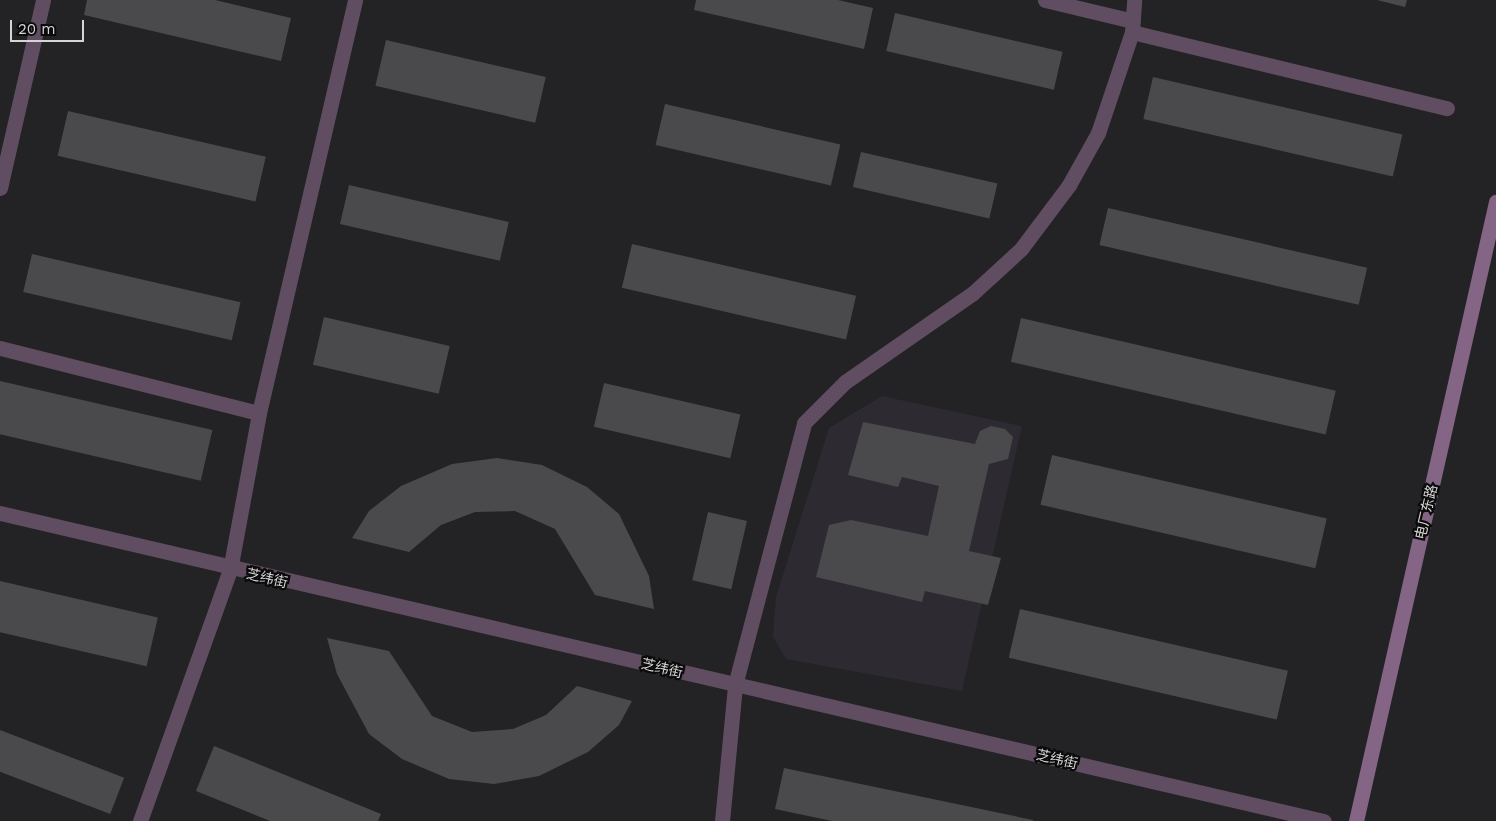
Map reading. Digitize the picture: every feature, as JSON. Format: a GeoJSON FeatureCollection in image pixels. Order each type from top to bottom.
{"type":"FeatureCollection","features":[{"type":"Feature","properties":{"kind":"street"},"geometry":{"type":"LineString","coordinates":[[0,188],[43,0]]}},
{"type":"Feature","properties":{"kind":"street"},"geometry":{"type":"LineString","coordinates":[[140,821],[230,570],[260,413],[355,0]]}},
{"type":"Feature","properties":{"kind":"street"},"geometry":{"type":"LineString","coordinates":[[1045,0],[1133,26],[1448,108]]}},
{"type":"Feature","properties":{"kind":"street"},"geometry":{"type":"LineString","coordinates":[[722,821],[735,685],[804,423],[845,382],[973,293],[1021,249],[1069,185],[1098,133],[1133,26],[1134,0]]}},
{"type":"Feature","properties":{"kind":"street","name":"电厂东路"},"geometry":{"type":"LineString","coordinates":[[1356,821],[1496,202]]}},
{"type":"Feature","properties":{"kind":"street"},"geometry":{"type":"LineString","coordinates":[[0,348],[260,413]]}},
{"type":"Feature","properties":{"kind":"street","name":"芝纬街"},"geometry":{"type":"LineString","coordinates":[[0,513],[230,570],[1324,821]]}},
{"type":"Feature","properties":{"kind":"shaded area"},"geometry":{"type":"Polygon","coordinates":[[[882,396],[1022,426],[962,691],[786,659],[773,637],[776,597],[829,428],[882,396]]]}},
{"type":"Feature","properties":{"kind":"building"},"geometry":{"type":"Polygon","coordinates":[[[87,0],[215,0],[291,18],[281,61],[84,15],[87,0]]]}},
{"type":"Feature","properties":{"kind":"building"},"geometry":{"type":"Polygon","coordinates":[[[696,0],[838,0],[873,8],[864,49],[694,10],[696,0]]]}},
{"type":"Feature","properties":{"kind":"building"},"geometry":{"type":"Polygon","coordinates":[[[1377,0],[1407,0],[1405,7],[1377,0]]]}},
{"type":"Feature","properties":{"kind":"building"},"geometry":{"type":"Polygon","coordinates":[[[895,13],[1063,52],[1054,90],[886,51],[895,13]]]}},
{"type":"Feature","properties":{"kind":"building"},"geometry":{"type":"Polygon","coordinates":[[[386,40],[546,77],[535,123],[375,86],[386,40]]]}},
{"type":"Feature","properties":{"kind":"building"},"geometry":{"type":"Polygon","coordinates":[[[1153,77],[1402,135],[1393,176],[1143,119],[1153,77]]]}},
{"type":"Feature","properties":{"kind":"building"},"geometry":{"type":"Polygon","coordinates":[[[665,104],[840,144],[831,185],[656,145],[665,104]]]}},
{"type":"Feature","properties":{"kind":"building"},"geometry":{"type":"Polygon","coordinates":[[[68,111],[266,157],[255,201],[58,156],[68,111]]]}},
{"type":"Feature","properties":{"kind":"building"},"geometry":{"type":"Polygon","coordinates":[[[861,152],[997,183],[989,219],[853,187],[861,152]]]}},
{"type":"Feature","properties":{"kind":"building"},"geometry":{"type":"Polygon","coordinates":[[[349,185],[509,222],[500,261],[340,224],[349,185]]]}},
{"type":"Feature","properties":{"kind":"building"},"geometry":{"type":"Polygon","coordinates":[[[1108,208],[1367,268],[1359,305],[1099,245],[1108,208]]]}},
{"type":"Feature","properties":{"kind":"building"},"geometry":{"type":"Polygon","coordinates":[[[632,244],[856,296],[846,340],[622,288],[632,244]]]}},
{"type":"Feature","properties":{"kind":"building"},"geometry":{"type":"Polygon","coordinates":[[[32,254],[241,302],[232,340],[23,292],[32,254]]]}},
{"type":"Feature","properties":{"kind":"building"},"geometry":{"type":"Polygon","coordinates":[[[324,317],[450,346],[439,394],[313,365],[324,317]]]}},
{"type":"Feature","properties":{"kind":"building"},"geometry":{"type":"Polygon","coordinates":[[[1021,318],[1336,391],[1326,435],[1011,362],[1021,318]]]}},
{"type":"Feature","properties":{"kind":"building"},"geometry":{"type":"Polygon","coordinates":[[[0,381],[212,430],[201,481],[0,434],[0,381]]]}},
{"type":"Feature","properties":{"kind":"building"},"geometry":{"type":"Polygon","coordinates":[[[604,383],[740,414],[730,458],[594,427],[604,383]]]}},
{"type":"Feature","properties":{"kind":"building"},"geometry":{"type":"Polygon","coordinates":[[[863,422],[975,444],[980,431],[991,426],[1005,429],[1013,437],[1008,459],[989,464],[969,551],[1001,558],[988,605],[925,591],[922,602],[816,577],[829,525],[851,520],[928,536],[939,486],[902,477],[898,487],[848,475],[863,422]]]}},
{"type":"Feature","properties":{"kind":"building"},"geometry":{"type":"Polygon","coordinates":[[[1052,455],[1327,518],[1315,568],[1041,505],[1052,455]]]}},
{"type":"Feature","properties":{"kind":"building"},"geometry":{"type":"Polygon","coordinates":[[[497,458],[542,465],[587,487],[619,514],[649,576],[654,609],[595,595],[555,529],[515,511],[475,512],[441,525],[409,552],[352,538],[369,511],[401,486],[452,464],[497,458]]]}},
{"type":"Feature","properties":{"kind":"building"},"geometry":{"type":"Polygon","coordinates":[[[708,512],[747,521],[731,589],[692,580],[708,512]]]}},
{"type":"Feature","properties":{"kind":"building"},"geometry":{"type":"Polygon","coordinates":[[[0,581],[158,617],[147,666],[0,632],[0,581]]]}},
{"type":"Feature","properties":{"kind":"building"},"geometry":{"type":"Polygon","coordinates":[[[1020,609],[1288,671],[1277,720],[1009,658],[1020,609]]]}},
{"type":"Feature","properties":{"kind":"building"},"geometry":{"type":"Polygon","coordinates":[[[327,638],[389,651],[432,716],[472,732],[513,729],[546,715],[577,686],[632,701],[619,725],[588,752],[539,776],[494,784],[449,779],[402,759],[369,734],[337,674],[327,638]]]}},
{"type":"Feature","properties":{"kind":"building"},"geometry":{"type":"Polygon","coordinates":[[[0,730],[124,778],[110,814],[0,772],[0,730]]]}},
{"type":"Feature","properties":{"kind":"building"},"geometry":{"type":"Polygon","coordinates":[[[214,746],[381,814],[378,821],[270,821],[196,791],[214,746]]]}},
{"type":"Feature","properties":{"kind":"building"},"geometry":{"type":"Polygon","coordinates":[[[784,768],[1033,821],[832,821],[775,809],[784,768]]]}}]}
